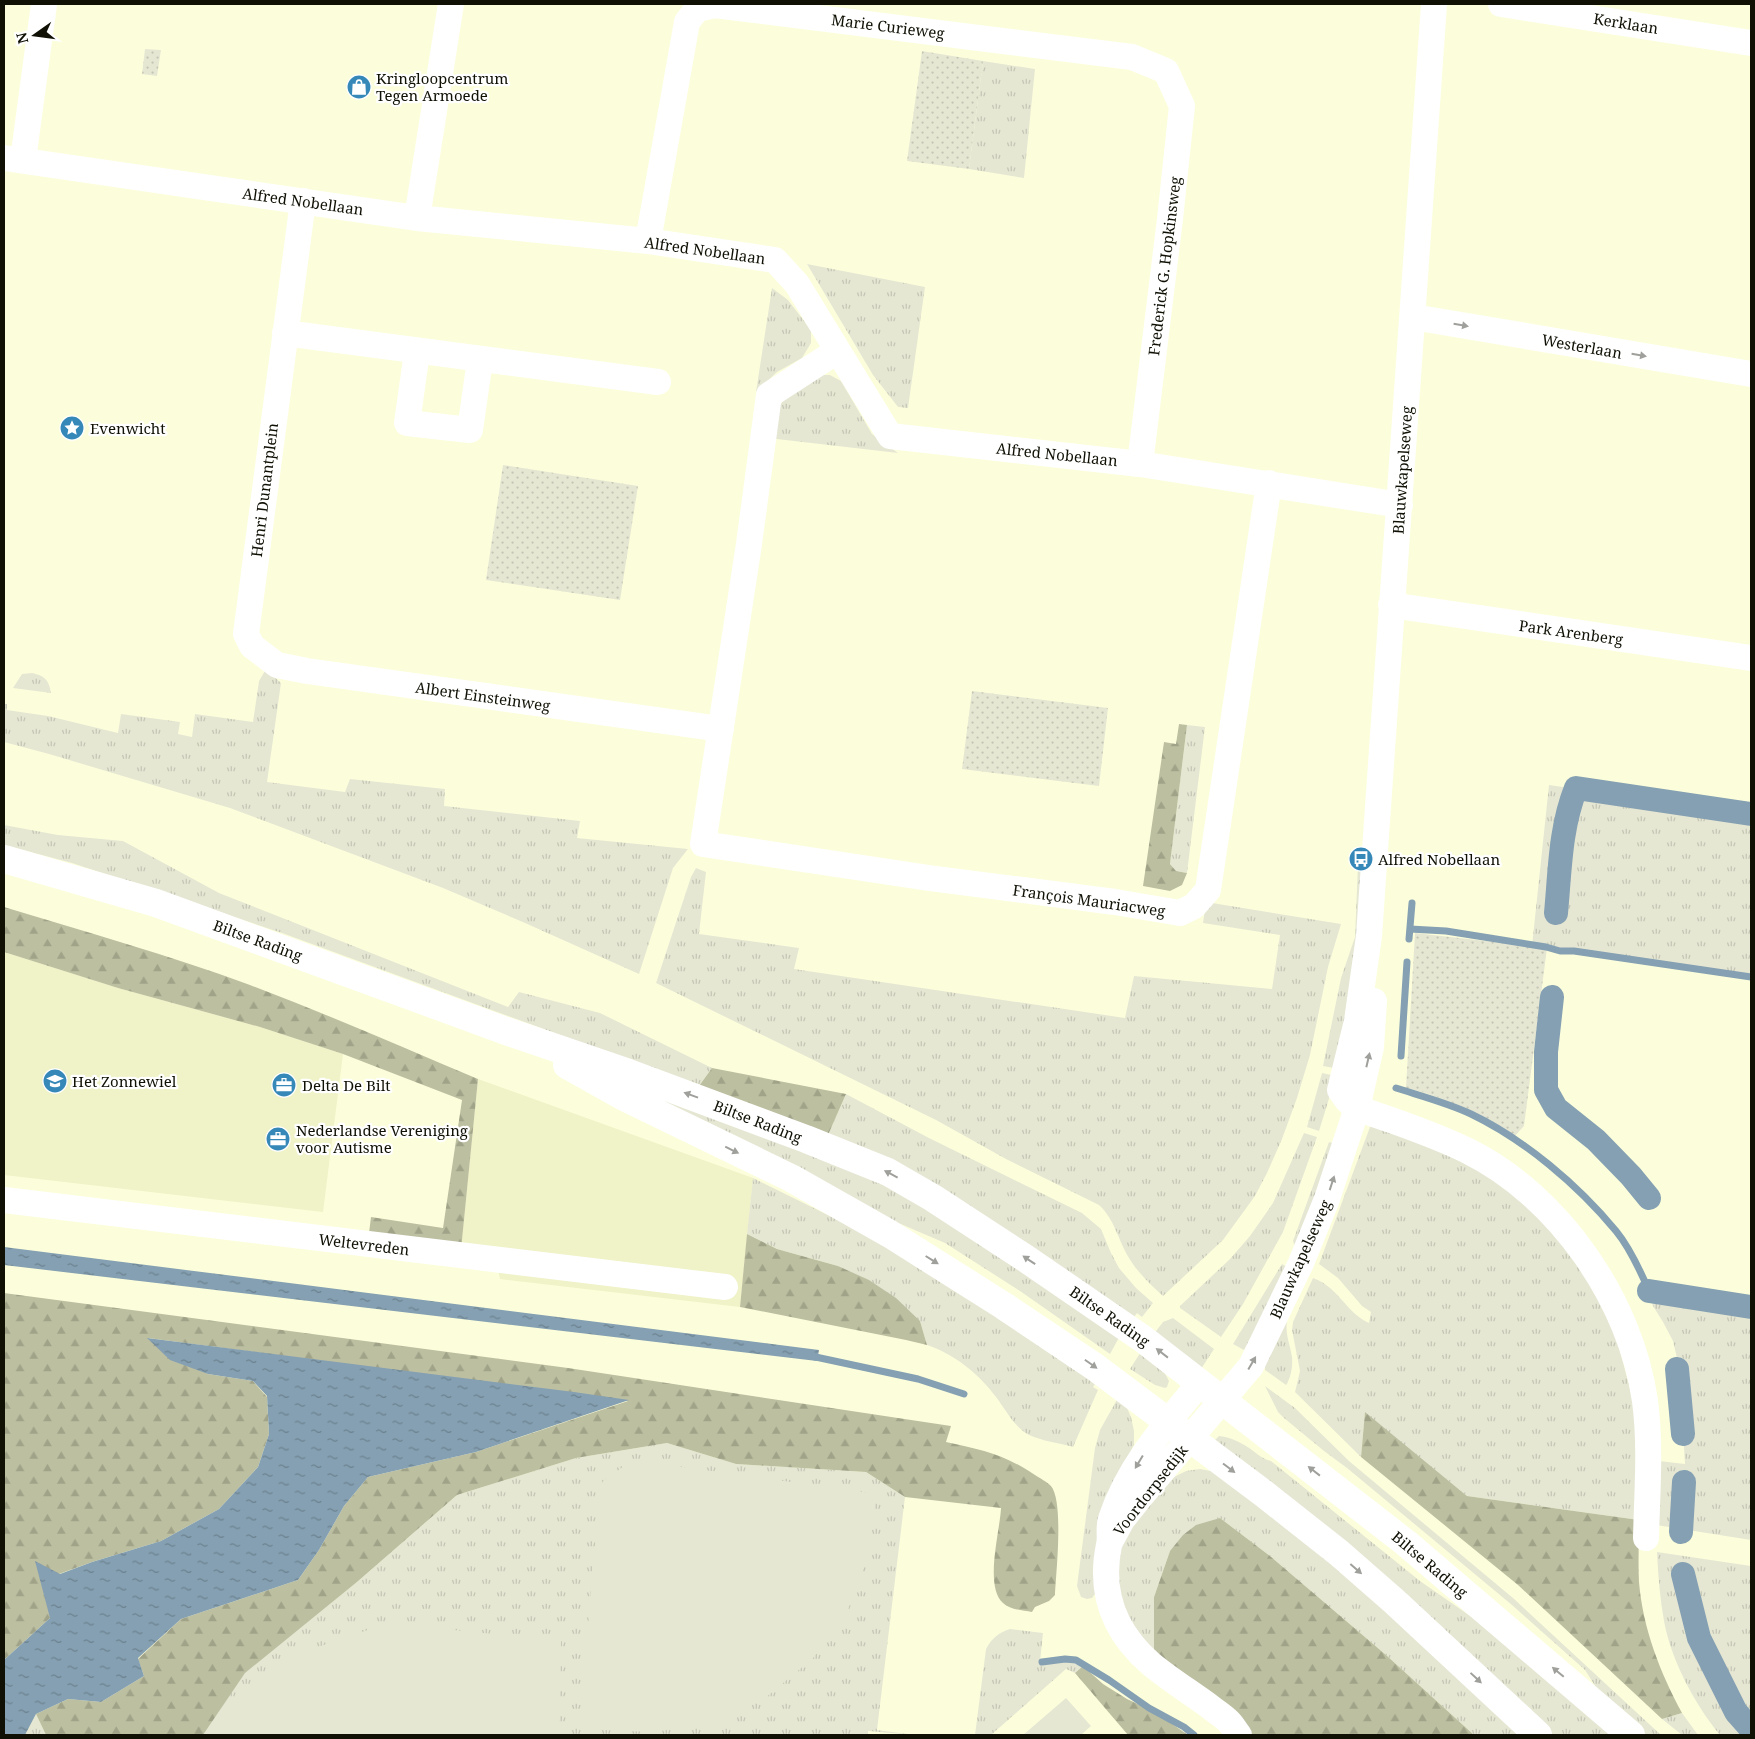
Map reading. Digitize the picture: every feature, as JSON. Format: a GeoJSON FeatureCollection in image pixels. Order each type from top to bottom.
{"type":"FeatureCollection","features":[{"type":"Feature","properties":{"kind":"main road","name":"Biltse Rading"},"geometry":{"type":"LineString","coordinates":[[4,859],[156,903],[509,1032],[666,1086],[888,1172],[933,1198],[1025,1258],[1143,1339],[1406,1542],[1631,1735]]}},
{"type":"Feature","properties":{"kind":"main road","name":"Biltse Rading"},"geometry":{"type":"LineString","coordinates":[[509,1032],[626,1098],[791,1178],[890,1234],[1051,1337],[1117,1383],[1339,1553],[1538,1735]]}},
{"type":"Feature","properties":{"kind":"street"},"geometry":{"type":"LineString","coordinates":[[14,159],[44,4]]}},
{"type":"Feature","properties":{"kind":"street"},"geometry":{"type":"LineString","coordinates":[[417,218],[451,4]]}},
{"type":"Feature","properties":{"kind":"street","name":"Blauwkapelseweg"},"geometry":{"type":"LineString","coordinates":[[1190,1438],[1251,1366],[1301,1264],[1364,1110],[1346,1100],[1340,1090],[1357,1022],[1369,936],[1434,4]]}},
{"type":"Feature","properties":{"kind":"street","name":"Kerklaan"},"geometry":{"type":"LineString","coordinates":[[1502,4],[1751,43]]}},
{"type":"Feature","properties":{"kind":"street","name":"Marie Curieweg"},"geometry":{"type":"LineString","coordinates":[[648,241],[687,22],[697,9],[715,5],[1132,57],[1166,71]]}},
{"type":"Feature","properties":{"kind":"street","name":"Frederick G. Hopkinsweg"},"geometry":{"type":"LineString","coordinates":[[1140,464],[1182,106],[1166,71]]}},
{"type":"Feature","properties":{"kind":"street","name":"Alfred Nobellaan"},"geometry":{"type":"LineString","coordinates":[[14,159],[417,218],[648,241],[775,260],[797,284],[890,436],[1140,464],[1400,505]]}},
{"type":"Feature","properties":{"kind":"street","name":"Henri Dunantplein"},"geometry":{"type":"LineString","coordinates":[[252,646],[246,634],[303,201]]}},
{"type":"Feature","properties":{"kind":"street","name":"Westerlaan"},"geometry":{"type":"LineString","coordinates":[[1413,317],[1751,374]]}},
{"type":"Feature","properties":{"kind":"street"},"geometry":{"type":"LineString","coordinates":[[285,333],[417,352],[658,382]]}},
{"type":"Feature","properties":{"kind":"street"},"geometry":{"type":"LineString","coordinates":[[721,729],[770,396],[837,351]]}},
{"type":"Feature","properties":{"kind":"street"},"geometry":{"type":"LineString","coordinates":[[417,352],[407,423],[470,430],[480,360]]}},
{"type":"Feature","properties":{"kind":"street","name":"François Mauriacweg"},"geometry":{"type":"LineString","coordinates":[[721,729],[703,844],[929,878],[1115,902],[1180,913],[1194,906],[1208,890],[1269,483]]}},
{"type":"Feature","properties":{"kind":"street","name":"Park Arenberg"},"geometry":{"type":"LineString","coordinates":[[1391,605],[1751,658]]}},
{"type":"Feature","properties":{"kind":"street","name":"Albert Einsteinweg"},"geometry":{"type":"LineString","coordinates":[[252,646],[277,665],[307,671],[721,729]]}},
{"type":"Feature","properties":{"kind":"street"},"geometry":{"type":"LineString","coordinates":[[1364,1110],[1468,1151],[1508,1175],[1544,1206],[1585,1256],[1608,1292],[1623,1321],[1634,1353],[1645,1402],[1647,1455],[1646,1538]]}},
{"type":"Feature","properties":{"kind":"street","name":"Weltevreden"},"geometry":{"type":"LineString","coordinates":[[4,1200],[725,1287]]}},
{"type":"Feature","properties":{"kind":"street","name":"Voordorpsedijk"},"geometry":{"type":"LineString","coordinates":[[1200,1383],[1140,1460],[1118,1500],[1110,1522],[1110,1542],[1106,1560],[1105,1582],[1110,1608],[1129,1642],[1151,1664],[1227,1720],[1239,1735]]}},
{"type":"Feature","properties":{"kind":"street","name":"Voordorpsedijk"},"geometry":{"type":"LineString","coordinates":[[1110,1542],[1122,1520],[1190,1438]]}},
{"type":"Feature","properties":{"kind":"shaded area"},"geometry":{"type":"Polygon","coordinates":[[[4,952],[118,988],[260,1027],[343,1054],[323,1212],[4,1175],[4,952]]]}},
{"type":"Feature","properties":{"kind":"shaded area"},"geometry":{"type":"Polygon","coordinates":[[[478,1079],[753,1178],[740,1307],[500,1279],[495,1255],[461,1250],[478,1079]]]}},
{"type":"Feature","properties":{"kind":"green space"},"geometry":{"type":"Polygon","coordinates":[[[145,49],[161,50],[157,76],[142,74],[145,49]]]}},
{"type":"Feature","properties":{"kind":"green space"},"geometry":{"type":"Polygon","coordinates":[[[922,51],[983,61],[969,169],[907,161],[922,51]]]}},
{"type":"Feature","properties":{"kind":"green space"},"geometry":{"type":"Polygon","coordinates":[[[983,61],[1035,69],[1024,178],[969,169],[983,61]]]}},
{"type":"Feature","properties":{"kind":"green space"},"geometry":{"type":"Polygon","coordinates":[[[807,264],[925,287],[908,408],[898,407],[873,375],[807,264]]]}},
{"type":"Feature","properties":{"kind":"green space"},"geometry":{"type":"Polygon","coordinates":[[[772,288],[788,300],[811,330],[811,343],[802,358],[777,372],[756,392],[772,288]]]}},
{"type":"Feature","properties":{"kind":"green space"},"geometry":{"type":"Polygon","coordinates":[[[815,375],[830,375],[841,381],[872,434],[898,453],[768,438],[778,408],[789,393],[815,375]]]}},
{"type":"Feature","properties":{"kind":"green space"},"geometry":{"type":"Polygon","coordinates":[[[503,465],[638,486],[620,600],[486,580],[503,465]]]}},
{"type":"Feature","properties":{"kind":"green space"},"geometry":{"type":"Polygon","coordinates":[[[266,669],[281,683],[267,782],[345,792],[350,779],[445,789],[444,806],[580,821],[577,838],[688,849],[673,868],[639,974],[443,888],[230,808],[4,742],[4,704],[7,704],[7,710],[48,716],[118,733],[121,714],[180,722],[178,734],[192,737],[195,714],[253,722],[259,681],[266,669]]]}},
{"type":"Feature","properties":{"kind":"green space"},"geometry":{"type":"Polygon","coordinates":[[[32,673],[46,679],[51,693],[13,688],[22,674],[32,673]]]}},
{"type":"Feature","properties":{"kind":"green space"},"geometry":{"type":"Polygon","coordinates":[[[972,691],[1108,708],[1099,786],[962,769],[972,691]]]}},
{"type":"Feature","properties":{"kind":"green space"},"geometry":{"type":"Polygon","coordinates":[[[1179,724],[1187,725],[1170,864],[1176,871],[1187,873],[1182,885],[1170,891],[1143,886],[1164,742],[1176,744],[1179,724]]]}},
{"type":"Feature","properties":{"kind":"green space"},"geometry":{"type":"Polygon","coordinates":[[[1187,725],[1205,727],[1187,873],[1176,871],[1170,864],[1187,725]]]}},
{"type":"Feature","properties":{"kind":"green space"},"geometry":{"type":"Polygon","coordinates":[[[1549,785],[1751,814],[1751,977],[1532,946],[1549,785]]]}},
{"type":"Feature","properties":{"kind":"green space"},"geometry":{"type":"Polygon","coordinates":[[[4,825],[58,835],[123,841],[219,893],[508,1007],[519,992],[600,1013],[712,1068],[699,1086],[282,933],[72,863],[4,845],[4,825]]]}},
{"type":"Feature","properties":{"kind":"green space"},"geometry":{"type":"Polygon","coordinates":[[[1358,865],[1364,866],[1355,999],[1339,1069],[1323,1066],[1341,978],[1355,937],[1358,865]]]}},
{"type":"Feature","properties":{"kind":"green space"},"geometry":{"type":"Polygon","coordinates":[[[696,868],[706,872],[699,934],[799,948],[794,969],[1125,1018],[1134,976],[1272,989],[1280,935],[1203,923],[1206,902],[1341,924],[1328,967],[1310,1055],[1297,1098],[1282,1139],[1255,1196],[1223,1240],[1163,1296],[1133,1263],[1125,1251],[1109,1217],[1099,1205],[1006,1159],[936,1120],[656,983],[691,877],[696,868]]]}},
{"type":"Feature","properties":{"kind":"green space"},"geometry":{"type":"Polygon","coordinates":[[[4,907],[220,974],[336,1019],[478,1079],[461,1250],[368,1241],[371,1217],[443,1228],[462,1100],[343,1054],[260,1027],[118,988],[4,952],[4,907]]]}},
{"type":"Feature","properties":{"kind":"green space"},"geometry":{"type":"Polygon","coordinates":[[[1415,933],[1547,948],[1524,1126],[1514,1137],[1475,1115],[1435,1096],[1406,1088],[1415,933]]]}},
{"type":"Feature","properties":{"kind":"green space"},"geometry":{"type":"Polygon","coordinates":[[[712,1068],[846,1094],[828,1135],[699,1086],[712,1068]]]}},
{"type":"Feature","properties":{"kind":"green space"},"geometry":{"type":"Polygon","coordinates":[[[1322,1073],[1336,1076],[1319,1131],[1307,1127],[1322,1073]]]}},
{"type":"Feature","properties":{"kind":"green space"},"geometry":{"type":"Polygon","coordinates":[[[630,1081],[880,1177],[1121,1334],[1110,1354],[1020,1291],[945,1243],[875,1213],[627,1088],[630,1081]]]}},
{"type":"Feature","properties":{"kind":"green space"},"geometry":{"type":"Polygon","coordinates":[[[846,1094],[929,1138],[1082,1213],[1101,1229],[1119,1268],[1136,1288],[1153,1303],[1142,1317],[1137,1313],[1131,1321],[828,1135],[846,1094]]]}},
{"type":"Feature","properties":{"kind":"green space"},"geometry":{"type":"Polygon","coordinates":[[[1380,1125],[1502,1180],[1572,1253],[1613,1324],[1636,1412],[1639,1520],[1467,1496],[1365,1413],[1361,1457],[1295,1392],[1300,1371],[1292,1330],[1293,1322],[1313,1278],[1330,1288],[1354,1313],[1369,1323],[1371,1312],[1362,1306],[1338,1278],[1319,1264],[1370,1127],[1380,1125]]]}},
{"type":"Feature","properties":{"kind":"green space"},"geometry":{"type":"Polygon","coordinates":[[[1304,1133],[1317,1137],[1283,1232],[1243,1304],[1221,1337],[1180,1308],[1180,1306],[1230,1259],[1250,1236],[1273,1203],[1304,1133]]]}},
{"type":"Feature","properties":{"kind":"green space"},"geometry":{"type":"Polygon","coordinates":[[[1329,1142],[1339,1145],[1295,1247],[1293,1241],[1329,1142]]]}},
{"type":"Feature","properties":{"kind":"green space"},"geometry":{"type":"Polygon","coordinates":[[[753,1178],[899,1250],[1097,1381],[1093,1387],[1098,1390],[1073,1447],[1039,1439],[1024,1432],[990,1389],[974,1373],[946,1353],[927,1345],[920,1321],[838,1266],[777,1249],[747,1234],[753,1178]]]}},
{"type":"Feature","properties":{"kind":"green space"},"geometry":{"type":"Polygon","coordinates":[[[747,1234],[777,1249],[838,1266],[869,1280],[896,1298],[920,1321],[927,1345],[740,1307],[747,1234]]]}},
{"type":"Feature","properties":{"kind":"green space"},"geometry":{"type":"Polygon","coordinates":[[[1282,1264],[1290,1269],[1244,1350],[1233,1344],[1282,1264]]]}},
{"type":"Feature","properties":{"kind":"green space"},"geometry":{"type":"Polygon","coordinates":[[[4,1293],[568,1368],[951,1426],[946,1442],[1003,1457],[1051,1486],[1055,1494],[1058,1522],[1055,1595],[1049,1601],[1035,1607],[1032,1612],[1009,1607],[997,1595],[994,1558],[1001,1508],[905,1497],[866,1472],[736,1464],[667,1443],[576,1458],[457,1495],[357,1582],[245,1673],[203,1735],[46,1735],[36,1714],[68,1699],[101,1702],[144,1676],[138,1659],[181,1619],[298,1580],[319,1550],[344,1506],[368,1477],[476,1452],[628,1401],[148,1338],[208,1374],[253,1381],[267,1397],[269,1434],[258,1467],[219,1509],[161,1541],[59,1574],[50,1618],[4,1660],[4,1293]]]}},
{"type":"Feature","properties":{"kind":"green space"},"geometry":{"type":"Polygon","coordinates":[[[1649,1294],[1751,1309],[1751,1540],[1656,1525],[1659,1461],[1685,1464],[1684,1388],[1673,1341],[1653,1306],[1649,1294]]]}},
{"type":"Feature","properties":{"kind":"green space"},"geometry":{"type":"Polygon","coordinates":[[[1173,1318],[1214,1349],[1201,1369],[1153,1335],[1163,1322],[1173,1318]]]}},
{"type":"Feature","properties":{"kind":"green space"},"geometry":{"type":"Polygon","coordinates":[[[1287,1321],[1287,1335],[1292,1364],[1291,1374],[1286,1385],[1265,1370],[1265,1365],[1287,1321]]]}},
{"type":"Feature","properties":{"kind":"green space"},"geometry":{"type":"Polygon","coordinates":[[[1142,1350],[1164,1372],[1169,1381],[1167,1387],[1155,1385],[1130,1369],[1142,1350]]]}},
{"type":"Feature","properties":{"kind":"green space"},"geometry":{"type":"Polygon","coordinates":[[[1265,1386],[1295,1408],[1349,1461],[1513,1598],[1661,1735],[1643,1735],[1606,1703],[1585,1670],[1512,1605],[1284,1418],[1278,1412],[1265,1386]]]}},
{"type":"Feature","properties":{"kind":"green space"},"geometry":{"type":"Polygon","coordinates":[[[1119,1396],[1131,1417],[1134,1444],[1123,1470],[1097,1591],[1092,1598],[1087,1599],[1081,1597],[1077,1586],[1095,1448],[1100,1430],[1119,1396]]]}},
{"type":"Feature","properties":{"kind":"green space"},"geometry":{"type":"Polygon","coordinates":[[[1365,1412],[1467,1496],[1639,1520],[1639,1582],[1644,1617],[1660,1666],[1682,1713],[1662,1719],[1518,1585],[1361,1457],[1365,1412]]]}},
{"type":"Feature","properties":{"kind":"green space"},"geometry":{"type":"Polygon","coordinates":[[[1219,1436],[1237,1441],[1264,1459],[1271,1461],[1420,1581],[1509,1643],[1617,1735],[1549,1735],[1215,1440],[1219,1436]]]}},
{"type":"Feature","properties":{"kind":"green space"},"geometry":{"type":"Polygon","coordinates":[[[667,1443],[736,1464],[866,1472],[905,1497],[877,1730],[915,1735],[868,1731],[868,1735],[203,1735],[244,1673],[357,1582],[457,1495],[576,1458],[667,1443]]]}},
{"type":"Feature","properties":{"kind":"green space"},"geometry":{"type":"Polygon","coordinates":[[[646,1462],[877,1494],[867,1557],[845,1618],[813,1658],[764,1699],[713,1723],[653,1732],[579,1729],[599,1501],[603,1481],[627,1464],[646,1462]]]}},
{"type":"Feature","properties":{"kind":"green space"},"geometry":{"type":"Polygon","coordinates":[[[1200,1469],[1216,1472],[1253,1496],[1528,1735],[1474,1735],[1386,1655],[1270,1556],[1220,1518],[1170,1551],[1154,1597],[1154,1654],[1126,1614],[1116,1576],[1124,1529],[1172,1478],[1186,1471],[1200,1469]]]}},
{"type":"Feature","properties":{"kind":"green space"},"geometry":{"type":"Polygon","coordinates":[[[1220,1518],[1270,1556],[1386,1655],[1474,1735],[1250,1735],[1154,1654],[1154,1597],[1170,1551],[1183,1535],[1196,1525],[1220,1518]]]}},
{"type":"Feature","properties":{"kind":"green space"},"geometry":{"type":"Polygon","coordinates":[[[1657,1552],[1751,1566],[1751,1735],[1720,1735],[1702,1710],[1685,1681],[1667,1636],[1659,1587],[1657,1552]]]}},
{"type":"Feature","properties":{"kind":"green space"},"geometry":{"type":"Polygon","coordinates":[[[374,1628],[434,1628],[561,1641],[559,1735],[208,1735],[232,1704],[297,1654],[374,1628]]]}},
{"type":"Feature","properties":{"kind":"green space"},"geometry":{"type":"Polygon","coordinates":[[[1010,1629],[1043,1633],[1040,1662],[1067,1661],[1083,1666],[1075,1673],[1066,1669],[991,1735],[975,1735],[986,1649],[996,1636],[1010,1629]]]}},
{"type":"Feature","properties":{"kind":"green space"},"geometry":{"type":"Polygon","coordinates":[[[1083,1666],[1103,1684],[1127,1699],[1155,1712],[1188,1735],[1128,1735],[1075,1673],[1083,1666]]]}},
{"type":"Feature","properties":{"kind":"green space"},"geometry":{"type":"Polygon","coordinates":[[[1066,1698],[1091,1726],[1081,1735],[1023,1735],[1066,1698]]]}},
{"type":"Feature","properties":{"kind":"green space"},"geometry":{"type":"Polygon","coordinates":[[[1682,1713],[1698,1735],[1682,1735],[1662,1719],[1682,1713]]]}},
{"type":"Feature","properties":{"kind":"green space"},"geometry":{"type":"Polygon","coordinates":[[[36,1714],[46,1735],[25,1735],[36,1714]]]}},
{"type":"Feature","properties":{"kind":"water"},"geometry":{"type":"Polygon","coordinates":[[[4,1247],[819,1350],[817,1361],[4,1265],[4,1247]]]}},
{"type":"Feature","properties":{"kind":"water"},"geometry":{"type":"Polygon","coordinates":[[[147,1338],[629,1400],[476,1452],[368,1477],[344,1506],[319,1550],[298,1580],[181,1619],[138,1658],[144,1676],[101,1702],[68,1699],[36,1714],[25,1735],[4,1735],[4,1660],[50,1618],[35,1561],[60,1574],[161,1541],[219,1509],[258,1467],[269,1434],[267,1396],[253,1381],[208,1374],[170,1360],[147,1338]]]}},
{"type":"Feature","properties":{"kind":"waterway"},"geometry":{"type":"LineString","coordinates":[[1556,913],[1564,834],[1576,788],[1751,814]]}},
{"type":"Feature","properties":{"kind":"waterway"},"geometry":{"type":"LineString","coordinates":[[1409,939],[1412,903]]}},
{"type":"Feature","properties":{"kind":"waterway"},"geometry":{"type":"LineString","coordinates":[[1410,929],[1446,931],[1546,947],[1560,951],[1574,951],[1751,977]]}},
{"type":"Feature","properties":{"kind":"waterway"},"geometry":{"type":"LineString","coordinates":[[1401,1056],[1407,962]]}},
{"type":"Feature","properties":{"kind":"waterway"},"geometry":{"type":"LineString","coordinates":[[1552,997],[1546,1052],[1546,1090],[1556,1108],[1596,1140],[1631,1176],[1649,1198]]}},
{"type":"Feature","properties":{"kind":"waterway"},"geometry":{"type":"LineString","coordinates":[[1396,1088],[1444,1103],[1471,1114],[1511,1137],[1550,1165],[1585,1197],[1616,1231],[1630,1252],[1649,1291]]}},
{"type":"Feature","properties":{"kind":"waterway"},"geometry":{"type":"LineString","coordinates":[[1649,1291],[1751,1307]]}},
{"type":"Feature","properties":{"kind":"waterway"},"geometry":{"type":"LineString","coordinates":[[811,1356],[918,1379],[964,1394]]}},
{"type":"Feature","properties":{"kind":"waterway"},"geometry":{"type":"LineString","coordinates":[[1677,1369],[1683,1434]]}},
{"type":"Feature","properties":{"kind":"waterway"},"geometry":{"type":"LineString","coordinates":[[1681,1532],[1684,1482]]}},
{"type":"Feature","properties":{"kind":"waterway"},"geometry":{"type":"LineString","coordinates":[[1683,1574],[1699,1638],[1736,1712],[1751,1729]]}},
{"type":"Feature","properties":{"kind":"waterway"},"geometry":{"type":"LineString","coordinates":[[1042,1662],[1065,1659],[1076,1660],[1194,1735]]}},
{"type":"Feature","properties":{"kind":"place","name":"Kringloopcentrum Tegen Armoede"},"geometry":{"type":"Point","coordinates":[359,87]}},
{"type":"Feature","properties":{"kind":"place","name":"Evenwicht"},"geometry":{"type":"Point","coordinates":[72,428]}},
{"type":"Feature","properties":{"kind":"place","name":"Alfred Nobellaan"},"geometry":{"type":"Point","coordinates":[1361,859]}},
{"type":"Feature","properties":{"kind":"place","name":"Het Zonnewiel"},"geometry":{"type":"Point","coordinates":[55,1081]}},
{"type":"Feature","properties":{"kind":"place","name":"Delta De Bilt"},"geometry":{"type":"Point","coordinates":[284,1085]}},
{"type":"Feature","properties":{"kind":"place","name":"Nederlandse Vereniging voor Autisme"},"geometry":{"type":"Point","coordinates":[278,1139]}}]}
